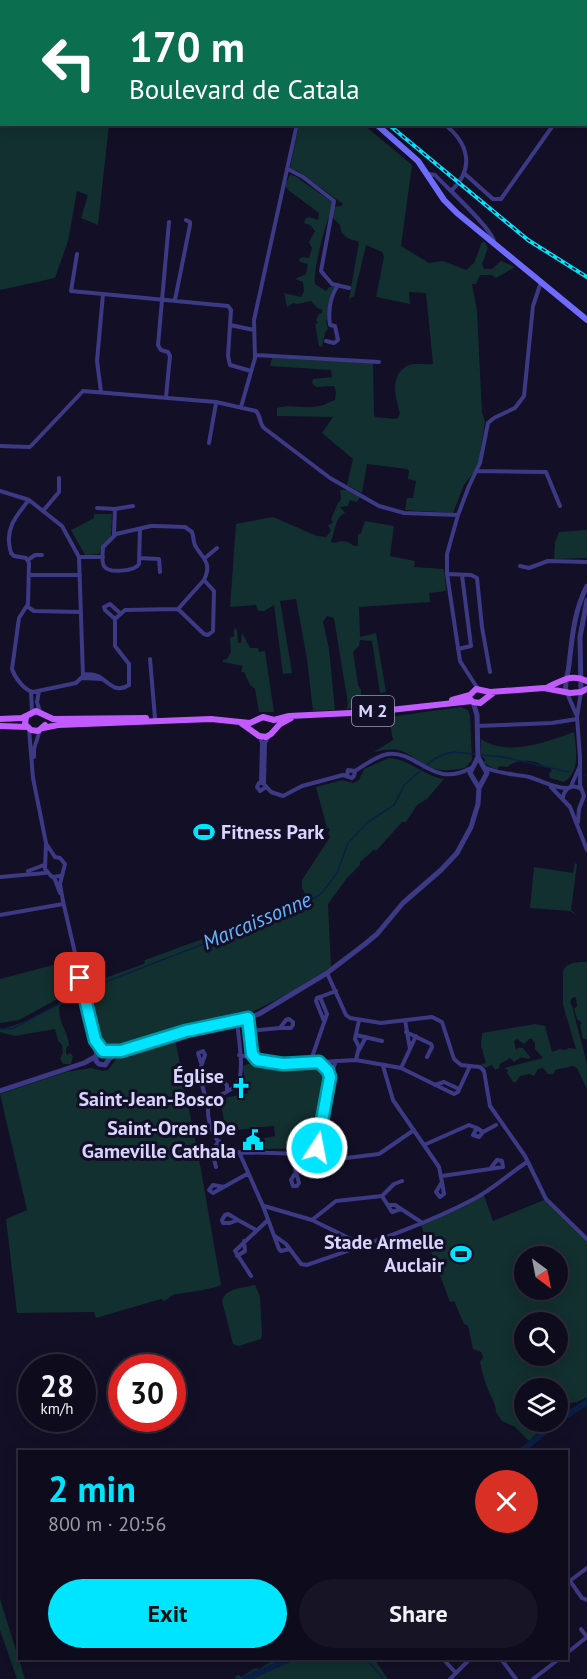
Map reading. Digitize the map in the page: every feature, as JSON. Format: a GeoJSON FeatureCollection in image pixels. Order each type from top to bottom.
{"type":"FeatureCollection","features":[{"type":"Feature","properties":{"kind":"main road"},"geometry":{"type":"LineString","coordinates":[[378,126],[418,161],[429,174],[444,200],[587,320]]}},
{"type":"Feature","properties":{"kind":"main road","name":"M 2"},"geometry":{"type":"LineString","coordinates":[[544,688],[566,678],[584,679]]}},
{"type":"Feature","properties":{"kind":"main road","name":"M 2"},"geometry":{"type":"LineString","coordinates":[[271,719],[448,702],[497,692],[544,688],[566,693],[584,690]]}},
{"type":"Feature","properties":{"kind":"main road"},"geometry":{"type":"LineString","coordinates":[[0,719],[11,720],[29,714],[42,714],[58,719],[116,717],[164,720]]}},
{"type":"Feature","properties":{"kind":"main road"},"geometry":{"type":"LineString","coordinates":[[28,728],[29,714]]}},
{"type":"Feature","properties":{"kind":"main road"},"geometry":{"type":"LineString","coordinates":[[42,714],[45,722],[42,729]]}},
{"type":"Feature","properties":{"kind":"main road","name":"M 2"},"geometry":{"type":"LineString","coordinates":[[274,729],[297,716]]}},
{"type":"Feature","properties":{"kind":"main road"},"geometry":{"type":"LineString","coordinates":[[0,726],[28,728],[36,731],[58,725],[164,720],[219,719],[250,723],[263,717],[271,719],[274,729],[269,736],[257,734],[238,722]]}},
{"type":"Feature","properties":{"kind":"main road"},"geometry":{"type":"LineString","coordinates":[[257,721],[254,727],[257,734]]}},
{"type":"Feature","properties":{"kind":"street"},"geometry":{"type":"LineString","coordinates":[[241,407],[255,355],[254,320],[297,126]]}},
{"type":"Feature","properties":{"kind":"street"},"geometry":{"type":"LineString","coordinates":[[446,126],[456,134],[463,145],[466,156],[463,177],[451,190]]}},
{"type":"Feature","properties":{"kind":"street"},"geometry":{"type":"LineString","coordinates":[[463,177],[491,197],[501,199],[553,126]]}},
{"type":"Feature","properties":{"kind":"street"},"geometry":{"type":"LineString","coordinates":[[288,169],[303,177],[334,201],[321,272],[333,284],[350,288]]}},
{"type":"Feature","properties":{"kind":"street"},"geometry":{"type":"LineString","coordinates":[[429,174],[435,176],[451,190],[492,234],[494,242]]}},
{"type":"Feature","properties":{"kind":"street"},"geometry":{"type":"LineString","coordinates":[[175,300],[190,225],[190,222],[186,220]]}},
{"type":"Feature","properties":{"kind":"street"},"geometry":{"type":"LineString","coordinates":[[476,229],[478,220]]}},
{"type":"Feature","properties":{"kind":"street"},"geometry":{"type":"LineString","coordinates":[[166,397],[171,356],[168,352],[161,350],[158,345],[169,222]]}},
{"type":"Feature","properties":{"kind":"street"},"geometry":{"type":"LineString","coordinates":[[77,254],[71,291],[228,306],[231,310],[230,365],[251,371]]}},
{"type":"Feature","properties":{"kind":"street"},"geometry":{"type":"LineString","coordinates":[[479,788],[470,773],[478,757],[476,696],[458,649],[447,574],[447,554],[458,515],[481,460],[488,423],[515,408],[524,396],[533,306],[541,281]]}},
{"type":"Feature","properties":{"kind":"street"},"geometry":{"type":"LineString","coordinates":[[326,341],[334,343],[338,340],[337,330],[335,326],[330,325],[329,316],[331,302],[338,285]]}},
{"type":"Feature","properties":{"kind":"street"},"geometry":{"type":"LineString","coordinates":[[101,392],[98,353],[103,294]]}},
{"type":"Feature","properties":{"kind":"street"},"geometry":{"type":"LineString","coordinates":[[230,325],[254,330]]}},
{"type":"Feature","properties":{"kind":"street"},"geometry":{"type":"LineString","coordinates":[[255,355],[379,362]]}},
{"type":"Feature","properties":{"kind":"street"},"geometry":{"type":"LineString","coordinates":[[0,446],[30,447],[85,390],[216,402],[256,411],[264,428],[330,478],[379,506],[404,513],[458,515]]}},
{"type":"Feature","properties":{"kind":"street"},"geometry":{"type":"LineString","coordinates":[[209,443],[216,402]]}},
{"type":"Feature","properties":{"kind":"street"},"geometry":{"type":"LineString","coordinates":[[476,471],[546,472],[560,506]]}},
{"type":"Feature","properties":{"kind":"street"},"geometry":{"type":"LineString","coordinates":[[43,511],[59,492],[59,478]]}},
{"type":"Feature","properties":{"kind":"street"},"geometry":{"type":"LineString","coordinates":[[0,491],[29,500],[62,526],[79,557],[83,676],[76,683],[31,692]]}},
{"type":"Feature","properties":{"kind":"street"},"geometry":{"type":"LineString","coordinates":[[28,560],[14,556],[10,549],[11,523],[29,500]]}},
{"type":"Feature","properties":{"kind":"street"},"geometry":{"type":"LineString","coordinates":[[97,508],[115,509],[133,506]]}},
{"type":"Feature","properties":{"kind":"street"},"geometry":{"type":"LineString","coordinates":[[114,535],[115,509]]}},
{"type":"Feature","properties":{"kind":"street"},"geometry":{"type":"LineString","coordinates":[[140,529],[138,566],[132,570],[109,569],[104,565],[104,545],[114,535],[140,529],[155,526],[188,528],[192,532],[195,546],[205,558],[206,575],[178,609]]}},
{"type":"Feature","properties":{"kind":"street"},"geometry":{"type":"LineString","coordinates":[[205,558],[217,548]]}},
{"type":"Feature","properties":{"kind":"street"},"geometry":{"type":"LineString","coordinates":[[28,560],[34,555],[42,555]]}},
{"type":"Feature","properties":{"kind":"street"},"geometry":{"type":"LineString","coordinates":[[79,557],[103,557]]}},
{"type":"Feature","properties":{"kind":"street"},"geometry":{"type":"LineString","coordinates":[[140,558],[159,559],[160,572]]}},
{"type":"Feature","properties":{"kind":"street"},"geometry":{"type":"LineString","coordinates":[[28,560],[28,607],[19,618],[12,669],[14,675],[31,692]]}},
{"type":"Feature","properties":{"kind":"street"},"geometry":{"type":"LineString","coordinates":[[520,566],[529,568],[548,561],[587,562]]}},
{"type":"Feature","properties":{"kind":"street"},"geometry":{"type":"LineString","coordinates":[[447,574],[474,576],[478,580],[482,627],[490,672]]}},
{"type":"Feature","properties":{"kind":"street"},"geometry":{"type":"LineString","coordinates":[[29,575],[80,575]]}},
{"type":"Feature","properties":{"kind":"street"},"geometry":{"type":"LineString","coordinates":[[458,649],[471,646],[462,575]]}},
{"type":"Feature","properties":{"kind":"street"},"geometry":{"type":"LineString","coordinates":[[83,676],[102,679],[114,688],[126,688],[129,683],[128,662],[115,646],[115,619],[120,613],[128,610],[178,609],[204,634],[208,635],[213,632],[214,591],[204,580]]}},
{"type":"Feature","properties":{"kind":"street"},"geometry":{"type":"LineString","coordinates":[[577,718],[566,693],[566,678],[577,612],[587,586]]}},
{"type":"Feature","properties":{"kind":"street"},"geometry":{"type":"LineString","coordinates":[[578,822],[580,805],[584,796],[581,789],[577,718],[584,690],[580,637],[587,600]]}},
{"type":"Feature","properties":{"kind":"street"},"geometry":{"type":"LineString","coordinates":[[115,619],[105,610],[104,606],[110,604],[120,613]]}},
{"type":"Feature","properties":{"kind":"street"},"geometry":{"type":"LineString","coordinates":[[28,607],[34,611],[81,612]]}},
{"type":"Feature","properties":{"kind":"street"},"geometry":{"type":"LineString","coordinates":[[150,659],[155,718]]}},
{"type":"Feature","properties":{"kind":"street"},"geometry":{"type":"LineString","coordinates":[[39,691],[37,702],[42,714]]}},
{"type":"Feature","properties":{"kind":"street"},"geometry":{"type":"LineString","coordinates":[[29,714],[31,692]]}},
{"type":"Feature","properties":{"kind":"street"},"geometry":{"type":"LineString","coordinates":[[477,726],[552,723],[577,718]]}},
{"type":"Feature","properties":{"kind":"street"},"geometry":{"type":"LineString","coordinates":[[28,728],[32,770],[46,843],[46,873]]}},
{"type":"Feature","properties":{"kind":"street"},"geometry":{"type":"LineString","coordinates":[[36,788],[34,749],[42,729]]}},
{"type":"Feature","properties":{"kind":"street"},"geometry":{"type":"LineString","coordinates":[[257,734],[262,743],[264,785],[277,795],[283,796],[302,786],[347,776],[353,777],[354,771],[385,755],[399,755],[444,774],[462,773],[473,767],[484,766],[497,772],[533,778],[550,786],[570,807],[578,822],[587,850]]}},
{"type":"Feature","properties":{"kind":"street"},"geometry":{"type":"LineString","coordinates":[[264,785],[266,743],[269,736]]}},
{"type":"Feature","properties":{"kind":"street"},"geometry":{"type":"LineString","coordinates":[[84,1063],[106,1064],[109,1059],[121,1051],[186,1031],[248,1018],[275,1005],[329,971],[377,934],[403,903],[453,858],[465,838],[476,815],[479,788],[488,772],[478,757]]}},
{"type":"Feature","properties":{"kind":"street"},"geometry":{"type":"LineString","coordinates":[[563,798],[580,765]]}},
{"type":"Feature","properties":{"kind":"street"},"geometry":{"type":"LineString","coordinates":[[462,773],[473,779],[484,779],[497,772]]}},
{"type":"Feature","properties":{"kind":"street"},"geometry":{"type":"LineString","coordinates":[[550,786],[581,789]]}},
{"type":"Feature","properties":{"kind":"street"},"geometry":{"type":"LineString","coordinates":[[570,807],[580,805]]}},
{"type":"Feature","properties":{"kind":"street"},"geometry":{"type":"LineString","coordinates":[[46,843],[55,857],[60,858],[65,864],[60,884],[63,903],[99,1064]]}},
{"type":"Feature","properties":{"kind":"street"},"geometry":{"type":"LineString","coordinates":[[19,874],[55,857]]}},
{"type":"Feature","properties":{"kind":"street"},"geometry":{"type":"LineString","coordinates":[[0,877],[46,873],[54,877],[61,875]]}},
{"type":"Feature","properties":{"kind":"street"},"geometry":{"type":"LineString","coordinates":[[54,877],[63,903]]}},
{"type":"Feature","properties":{"kind":"street"},"geometry":{"type":"LineString","coordinates":[[0,915],[63,903]]}},
{"type":"Feature","properties":{"kind":"street"},"geometry":{"type":"LineString","coordinates":[[329,971],[346,1015],[377,1023],[432,1017],[438,1019],[445,1027],[452,1057],[461,1065],[480,1067],[484,1071],[490,1106],[527,1162],[548,1203],[587,1239]]}},
{"type":"Feature","properties":{"kind":"street"},"geometry":{"type":"LineString","coordinates":[[310,1063],[327,1014],[320,997],[336,991]]}},
{"type":"Feature","properties":{"kind":"street"},"geometry":{"type":"LineString","coordinates":[[248,1018],[254,1058]]}},
{"type":"Feature","properties":{"kind":"street"},"geometry":{"type":"LineString","coordinates":[[359,1020],[355,1039],[359,1050]]}},
{"type":"Feature","properties":{"kind":"street"},"geometry":{"type":"LineString","coordinates":[[405,1020],[410,1050]]}},
{"type":"Feature","properties":{"kind":"street"},"geometry":{"type":"LineString","coordinates":[[208,1108],[210,1101],[235,1086],[240,1079],[242,1062],[239,1055],[237,1021]]}},
{"type":"Feature","properties":{"kind":"street"},"geometry":{"type":"LineString","coordinates":[[249,1031],[280,1028]]}},
{"type":"Feature","properties":{"kind":"street"},"geometry":{"type":"LineString","coordinates":[[406,1032],[431,1044],[432,1047],[427,1057]]}},
{"type":"Feature","properties":{"kind":"street"},"geometry":{"type":"LineString","coordinates":[[356,1035],[382,1041]]}},
{"type":"Feature","properties":{"kind":"street"},"geometry":{"type":"LineString","coordinates":[[400,1068],[416,1036]]}},
{"type":"Feature","properties":{"kind":"street"},"geometry":{"type":"LineString","coordinates":[[356,1060],[366,1037]]}},
{"type":"Feature","properties":{"kind":"street"},"geometry":{"type":"LineString","coordinates":[[95,1040],[109,1059]]}},
{"type":"Feature","properties":{"kind":"street"},"geometry":{"type":"LineString","coordinates":[[0,1091],[84,1063],[104,1051],[121,1051]]}},
{"type":"Feature","properties":{"kind":"street"},"geometry":{"type":"LineString","coordinates":[[239,1055],[283,1064],[356,1060],[400,1068],[454,1094],[459,1089],[470,1066]]}},
{"type":"Feature","properties":{"kind":"street"},"geometry":{"type":"LineString","coordinates":[[242,1062],[254,1058]]}},
{"type":"Feature","properties":{"kind":"street"},"geometry":{"type":"LineString","coordinates":[[315,1153],[330,1077],[336,1061]]}},
{"type":"Feature","properties":{"kind":"street"},"geometry":{"type":"LineString","coordinates":[[319,1062],[328,1071],[330,1077]]}},
{"type":"Feature","properties":{"kind":"street"},"geometry":{"type":"LineString","coordinates":[[201,1063],[199,1072],[212,1129],[228,1150],[315,1153],[339,1155],[346,1158],[375,1156],[414,1130]]}},
{"type":"Feature","properties":{"kind":"street"},"geometry":{"type":"LineString","coordinates":[[383,1066],[393,1100],[441,1169],[442,1182]]}},
{"type":"Feature","properties":{"kind":"street"},"geometry":{"type":"LineString","coordinates":[[435,1085],[444,1082],[459,1089]]}},
{"type":"Feature","properties":{"kind":"street"},"geometry":{"type":"LineString","coordinates":[[202,1084],[223,1083],[227,1091]]}},
{"type":"Feature","properties":{"kind":"street"},"geometry":{"type":"LineString","coordinates":[[424,1145],[469,1125],[483,1132]]}},
{"type":"Feature","properties":{"kind":"street"},"geometry":{"type":"LineString","coordinates":[[477,1128],[473,1132],[475,1137],[479,1137],[496,1125]]}},
{"type":"Feature","properties":{"kind":"street"},"geometry":{"type":"LineString","coordinates":[[319,1137],[339,1146],[341,1151],[339,1155]]}},
{"type":"Feature","properties":{"kind":"street"},"geometry":{"type":"LineString","coordinates":[[216,1167],[213,1151],[219,1141]]}},
{"type":"Feature","properties":{"kind":"street"},"geometry":{"type":"LineString","coordinates":[[239,1152],[281,1251],[290,1249]]}},
{"type":"Feature","properties":{"kind":"street"},"geometry":{"type":"LineString","coordinates":[[291,1153],[296,1172]]}},
{"type":"Feature","properties":{"kind":"street"},"geometry":{"type":"LineString","coordinates":[[275,1236],[302,1264],[307,1265],[422,1222],[475,1198],[527,1162]]}},
{"type":"Feature","properties":{"kind":"street"},"geometry":{"type":"LineString","coordinates":[[442,1176],[490,1169]]}},
{"type":"Feature","properties":{"kind":"street"},"geometry":{"type":"LineString","coordinates":[[224,1187],[247,1174]]}},
{"type":"Feature","properties":{"kind":"street"},"geometry":{"type":"LineString","coordinates":[[312,1220],[336,1201],[382,1196],[394,1184],[402,1181]]}},
{"type":"Feature","properties":{"kind":"street"},"geometry":{"type":"LineString","coordinates":[[382,1196],[394,1212],[401,1209],[422,1222]]}},
{"type":"Feature","properties":{"kind":"street"},"geometry":{"type":"LineString","coordinates":[[263,1206],[312,1220],[364,1245]]}},
{"type":"Feature","properties":{"kind":"street"},"geometry":{"type":"LineString","coordinates":[[238,1220],[256,1230]]}},
{"type":"Feature","properties":{"kind":"street"},"geometry":{"type":"LineString","coordinates":[[251,1276],[235,1251],[268,1220]]}},
{"type":"Feature","properties":{"kind":"street"},"geometry":{"type":"LineString","coordinates":[[237,1256],[244,1251],[244,1241]]}},
{"type":"Feature","properties":{"kind":"street"},"geometry":{"type":"LineString","coordinates":[[587,1568],[568,1582],[582,1598],[587,1600]]}},
{"type":"Feature","properties":{"kind":"street"},"geometry":{"type":"LineString","coordinates":[[568,1652],[587,1637],[581,1629]]}},
{"type":"Feature","properties":{"kind":"street"},"geometry":{"type":"LineString","coordinates":[[444,1660],[456,1673]]}},
{"type":"Feature","properties":{"kind":"street"},"geometry":{"type":"LineString","coordinates":[[450,1679],[469,1660]]}},
{"type":"Feature","properties":{"kind":"street"},"geometry":{"type":"LineString","coordinates":[[502,1660],[516,1679]]}},
{"type":"Feature","properties":{"kind":"street"},"geometry":{"type":"LineString","coordinates":[[533,1679],[558,1660]]}},
{"type":"Feature","properties":{"kind":"green space"},"geometry":{"type":"Polygon","coordinates":[[[0,126],[109,126],[98,225],[81,218],[88,195],[77,191],[68,241],[55,278],[0,290],[0,126]]]}},
{"type":"Feature","properties":{"kind":"green space"},"geometry":{"type":"Polygon","coordinates":[[[299,126],[365,126],[412,165],[401,246],[429,263],[443,261],[466,270],[474,263],[482,242],[485,242],[488,248],[482,264],[484,269],[492,269],[501,261],[515,267],[496,278],[492,275],[480,275],[476,284],[472,284],[477,311],[482,413],[485,421],[478,467],[464,485],[453,513],[405,510],[407,498],[413,498],[416,481],[408,479],[407,469],[367,464],[362,493],[347,485],[353,459],[322,433],[333,417],[277,416],[277,408],[321,406],[335,400],[336,392],[334,386],[316,387],[312,383],[313,379],[332,377],[331,370],[270,366],[272,358],[373,363],[375,417],[397,419],[400,413],[395,386],[398,374],[409,365],[433,364],[426,293],[409,292],[410,304],[376,297],[384,257],[382,252],[366,245],[354,296],[349,299],[359,242],[343,234],[340,225],[330,215],[315,278],[315,284],[326,291],[329,287],[335,286],[330,316],[326,321],[328,329],[325,332],[322,347],[319,346],[315,324],[318,323],[316,320],[322,310],[311,301],[293,303],[287,307],[284,293],[301,297],[304,291],[303,282],[295,279],[306,274],[308,264],[300,262],[299,259],[309,258],[312,248],[309,242],[315,231],[310,225],[304,223],[305,219],[309,217],[318,220],[319,213],[288,190],[285,185],[290,175],[295,176],[332,202],[332,207],[343,204],[298,171],[290,168],[299,126]]]}},
{"type":"Feature","properties":{"kind":"green space"},"geometry":{"type":"Polygon","coordinates":[[[340,490],[350,490],[360,497],[357,502],[350,500],[348,506],[340,507],[345,513],[337,521],[331,542],[345,542],[358,546],[358,535],[365,521],[394,526],[390,556],[415,561],[414,567],[444,569],[446,591],[429,593],[430,602],[359,607],[360,637],[376,633],[386,692],[380,693],[372,641],[360,640],[359,646],[353,652],[358,685],[361,690],[361,707],[346,709],[348,704],[334,618],[327,616],[323,622],[329,649],[335,710],[313,711],[307,659],[296,599],[280,601],[292,673],[283,674],[274,605],[264,611],[258,611],[256,605],[230,607],[236,524],[273,517],[317,536],[326,537],[331,531],[328,525],[333,523],[331,519],[341,500],[340,490]]]}},
{"type":"Feature","properties":{"kind":"green space"},"geometry":{"type":"Polygon","coordinates":[[[94,514],[112,514],[111,536],[103,544],[99,554],[85,555],[71,530],[94,518],[94,514]]]}},
{"type":"Feature","properties":{"kind":"green space"},"geometry":{"type":"Polygon","coordinates":[[[587,530],[587,558],[554,559],[555,542],[559,532],[587,530]]]}},
{"type":"Feature","properties":{"kind":"green space"},"geometry":{"type":"Polygon","coordinates":[[[234,629],[237,630],[238,643],[241,643],[242,633],[250,648],[258,648],[259,652],[265,651],[274,712],[259,712],[255,689],[250,685],[244,672],[241,672],[243,666],[223,662],[231,652],[230,638],[234,636],[234,629]]]}},
{"type":"Feature","properties":{"kind":"green space"},"geometry":{"type":"Polygon","coordinates":[[[461,707],[468,710],[470,716],[472,760],[465,768],[439,770],[402,751],[374,752],[393,740],[389,717],[461,707]]]}},
{"type":"Feature","properties":{"kind":"green space"},"geometry":{"type":"Polygon","coordinates":[[[574,732],[575,766],[564,782],[550,778],[549,773],[552,771],[550,767],[546,768],[532,761],[516,762],[507,767],[499,766],[497,770],[484,763],[485,759],[481,756],[481,739],[503,747],[515,747],[552,740],[574,732]]]}},
{"type":"Feature","properties":{"kind":"green space"},"geometry":{"type":"Polygon","coordinates":[[[389,758],[404,761],[430,775],[444,779],[427,799],[417,805],[406,822],[402,822],[377,850],[360,862],[360,865],[347,878],[328,904],[331,967],[288,994],[252,1012],[174,1030],[122,1046],[111,1048],[104,1046],[95,1030],[85,985],[144,964],[145,960],[282,910],[307,897],[302,888],[302,880],[330,837],[316,787],[342,780],[354,783],[359,780],[364,769],[389,758]]]}},
{"type":"Feature","properties":{"kind":"green space"},"geometry":{"type":"Polygon","coordinates":[[[575,863],[577,864],[571,910],[578,916],[570,911],[530,908],[534,867],[573,873],[575,863]]]}},
{"type":"Feature","properties":{"kind":"green space"},"geometry":{"type":"Polygon","coordinates":[[[587,962],[587,1039],[583,1039],[580,1025],[582,1023],[577,1019],[574,1009],[577,1006],[576,997],[570,1002],[587,1064],[587,1089],[577,1068],[573,1066],[555,1070],[554,1074],[548,1074],[543,1068],[538,1069],[534,1076],[529,1074],[520,1076],[516,1082],[513,1082],[507,1073],[508,1070],[504,1068],[543,1058],[535,1049],[532,1039],[524,1044],[517,1039],[514,1041],[516,1050],[523,1048],[530,1057],[529,1059],[521,1057],[514,1062],[510,1058],[495,1070],[492,1065],[484,1068],[481,1064],[486,1063],[481,1046],[482,1033],[535,1024],[545,1026],[552,1052],[560,1049],[576,1049],[563,1005],[563,972],[572,963],[587,962]]]}},
{"type":"Feature","properties":{"kind":"green space"},"geometry":{"type":"Polygon","coordinates":[[[57,964],[65,995],[19,1020],[0,1023],[0,979],[57,964]]]}},
{"type":"Feature","properties":{"kind":"green space"},"geometry":{"type":"Polygon","coordinates":[[[79,991],[80,994],[74,1000],[71,999],[68,1003],[60,1005],[59,1010],[69,1045],[66,1053],[73,1056],[71,1064],[63,1064],[60,1058],[63,1053],[62,1045],[55,1029],[15,1036],[0,1032],[0,1028],[24,1022],[63,1001],[70,994],[79,991]]]}},
{"type":"Feature","properties":{"kind":"green space"},"geometry":{"type":"Polygon","coordinates":[[[175,1039],[221,1285],[205,1290],[175,1294],[164,1301],[161,1299],[96,1318],[94,1312],[17,1313],[6,1219],[27,1210],[0,1094],[66,1072],[91,1068],[108,1070],[117,1058],[175,1039]]]}},
{"type":"Feature","properties":{"kind":"green space"},"geometry":{"type":"Polygon","coordinates":[[[254,1062],[280,1067],[316,1066],[323,1070],[328,1079],[319,1129],[313,1148],[265,1149],[264,1138],[275,1136],[274,1126],[226,1131],[220,1099],[248,1093],[243,1066],[254,1062]]]}},
{"type":"Feature","properties":{"kind":"green space"},"geometry":{"type":"Polygon","coordinates":[[[484,1195],[493,1221],[544,1200],[587,1240],[587,1397],[568,1405],[568,1378],[514,1378],[514,1427],[502,1421],[496,1412],[495,1404],[486,1385],[480,1362],[483,1357],[481,1352],[473,1349],[468,1326],[464,1324],[454,1301],[450,1302],[421,1225],[461,1208],[484,1195]]]}},
{"type":"Feature","properties":{"kind":"green space"},"geometry":{"type":"Polygon","coordinates":[[[255,1285],[260,1296],[261,1339],[239,1346],[233,1344],[222,1301],[231,1291],[255,1285]]]}},
{"type":"Feature","properties":{"kind":"green space"},"geometry":{"type":"Polygon","coordinates":[[[520,1432],[538,1432],[529,1441],[520,1432]]]}},
{"type":"Feature","properties":{"kind":"green space"},"geometry":{"type":"Polygon","coordinates":[[[0,1599],[25,1679],[17,1679],[0,1630],[0,1599]]]}},
{"type":"Feature","properties":{"kind":"green space"},"geometry":{"type":"Polygon","coordinates":[[[273,1660],[375,1660],[388,1679],[235,1679],[236,1676],[241,1677],[255,1668],[259,1669],[273,1660]]]}},
{"type":"Feature","properties":{"kind":"waterway","name":"Marcaissonne"},"geometry":{"type":"LineString","coordinates":[[0,1029],[12,1029],[87,989],[297,908],[321,894],[337,873],[348,843],[368,822],[394,805],[404,785],[434,759],[445,754],[453,752],[503,757],[569,772]]}},
{"type":"Feature","properties":{"kind":"waterway"},"geometry":{"type":"LineString","coordinates":[[568,1414],[587,1402]]}},
{"type":"Feature","properties":{"kind":"waterway"},"geometry":{"type":"LineString","coordinates":[[522,1450],[545,1432]]}},
{"type":"Feature","properties":{"kind":"waterway"},"geometry":{"type":"LineString","coordinates":[[245,1679],[288,1660]]}},
{"type":"Feature","properties":{"kind":"waterway"},"geometry":{"type":"LineString","coordinates":[[368,1660],[383,1679]]}},
{"type":"Feature","properties":{"kind":"railway"},"geometry":{"type":"LineString","coordinates":[[390,126],[528,240],[587,277]]}},
{"type":"Feature","properties":{"kind":"place","name":"Fitness Park"},"geometry":{"type":"Point","coordinates":[204,832]}},
{"type":"Feature","properties":{"kind":"place","name":"Église Saint-Jean-Bosco"},"geometry":{"type":"Point","coordinates":[241,1088]}},
{"type":"Feature","properties":{"kind":"place","name":"Saint-Orens De Gameville Cathala"},"geometry":{"type":"Point","coordinates":[253,1140]}},
{"type":"Feature","properties":{"kind":"place","name":"Stade Armelle Auclair"},"geometry":{"type":"Point","coordinates":[461,1254]}},
{"type":"Feature","properties":{"kind":"route"},"geometry":{"type":"LineString","coordinates":[[80,978],[95,1040],[103,1051],[121,1051],[174,1034],[248,1018],[252,1054],[257,1060],[283,1064],[319,1062],[328,1071],[330,1077],[317,1148]]}}]}
